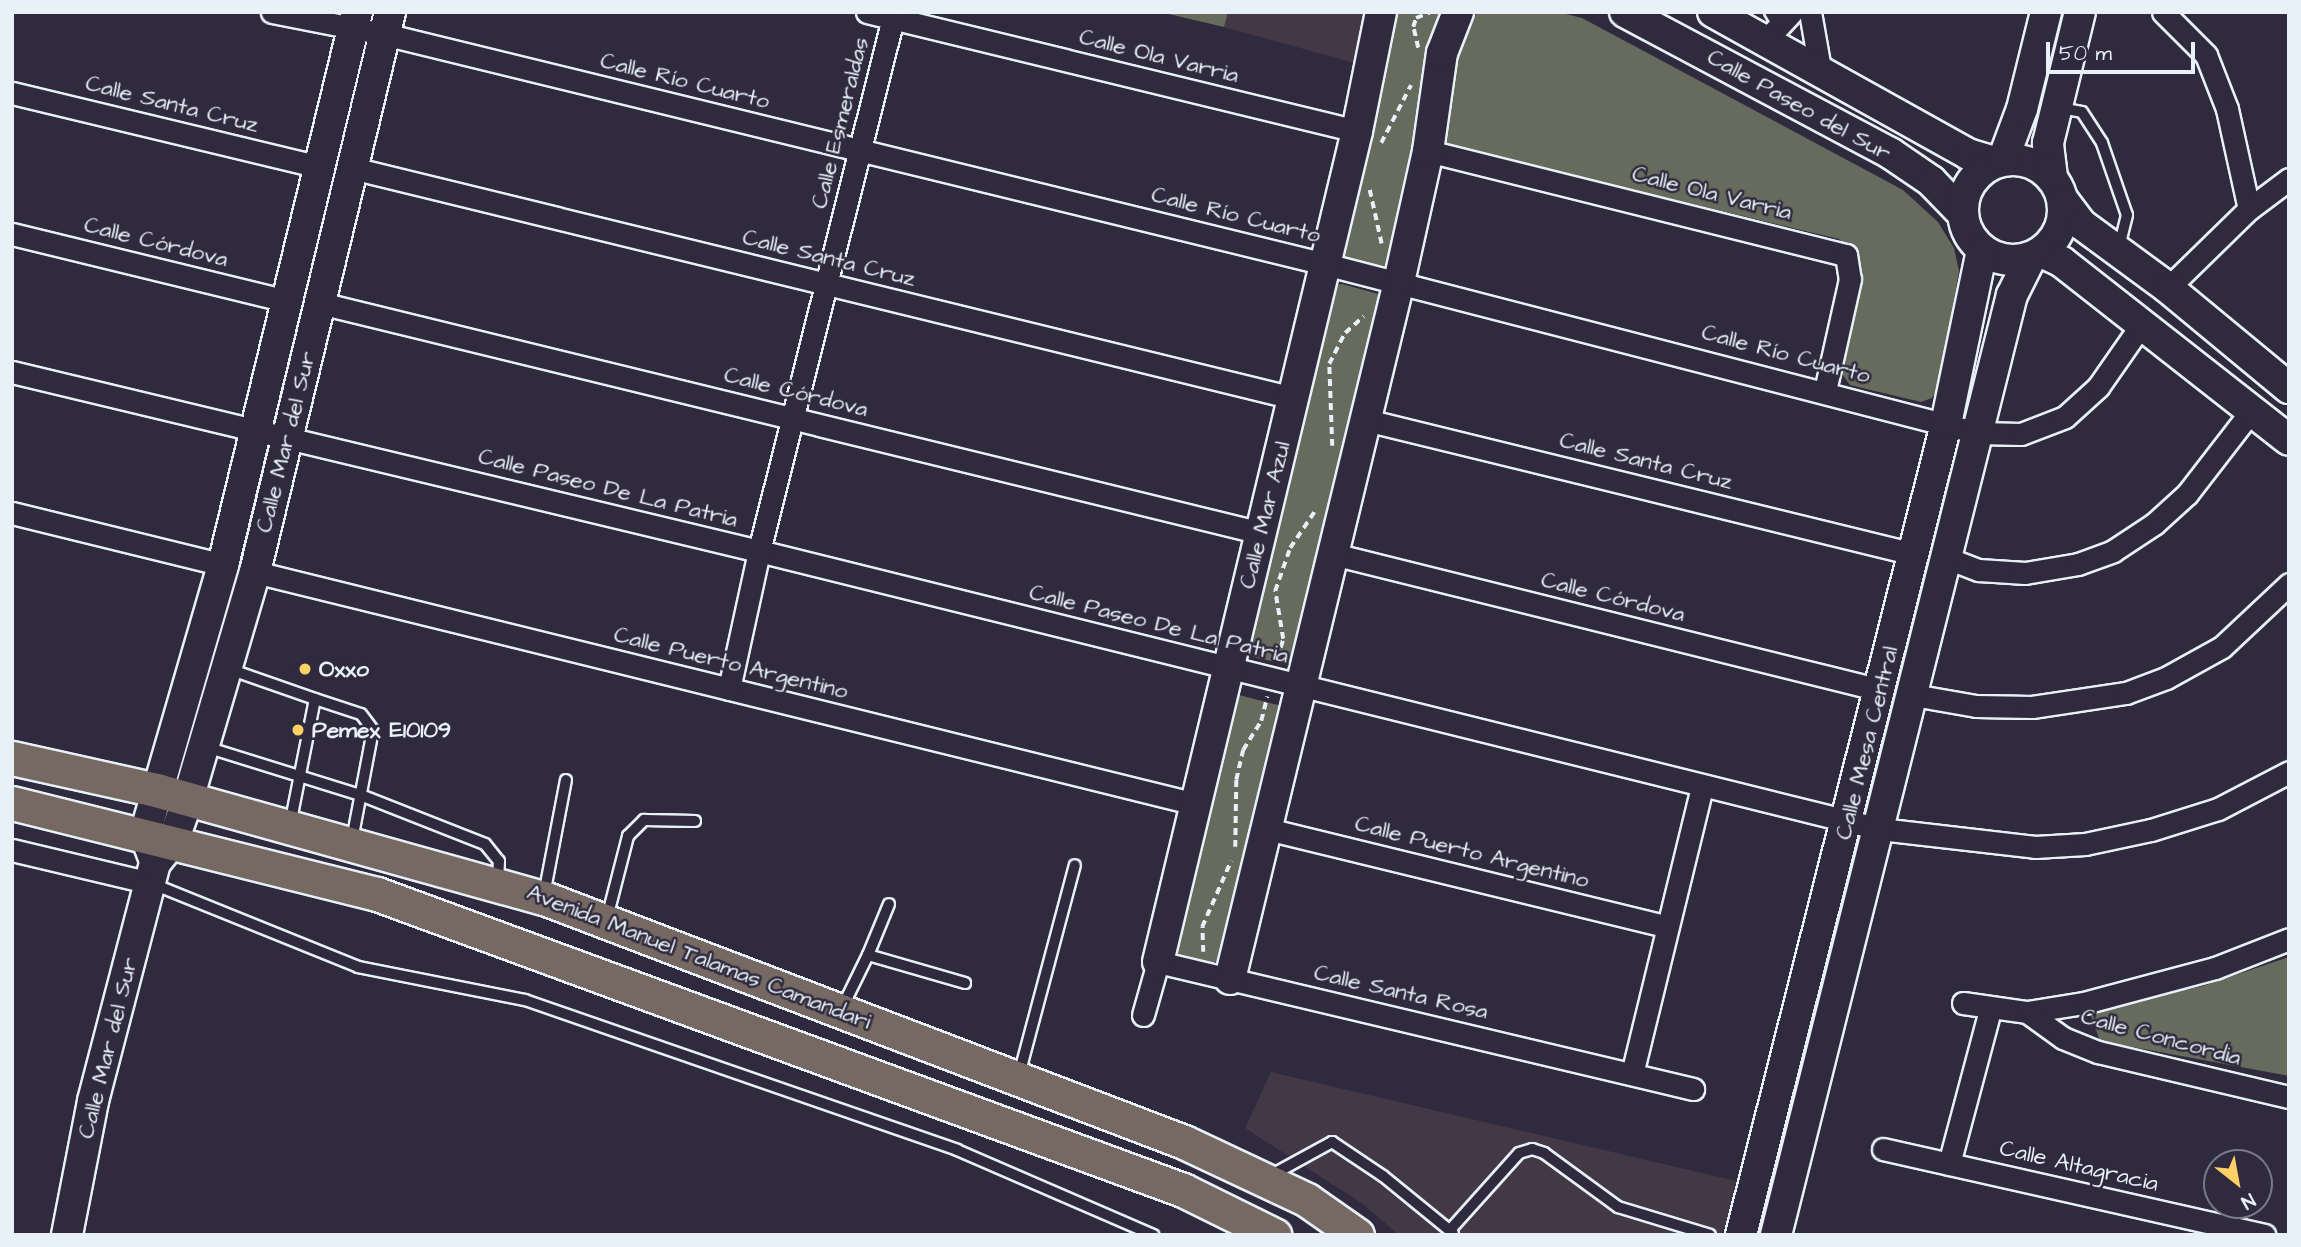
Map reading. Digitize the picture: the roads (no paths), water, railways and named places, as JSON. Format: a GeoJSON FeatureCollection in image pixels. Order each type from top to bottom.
{"type":"FeatureCollection","features":[{"type":"Feature","properties":{"kind":"main road","name":"Avenida Manuel Talamas Camandari"},"geometry":{"type":"LineString","coordinates":[[12,758],[156,790],[290,825],[498,882],[544,898],[1018,1078],[1266,1178],[1357,1235]]}},
{"type":"Feature","properties":{"kind":"main road"},"geometry":{"type":"LineString","coordinates":[[12,803],[156,855],[377,894],[1184,1190],[1255,1230]]}},
{"type":"Feature","properties":{"kind":"street","name":"Calle Río Cuarto"},"geometry":{"type":"LineString","coordinates":[[272,12],[387,23],[860,150],[1391,280],[1978,433],[2021,434],[2065,417],[2098,387],[2142,324]]}},
{"type":"Feature","properties":{"kind":"street","name":"Calle Ola Varria"},"geometry":{"type":"LineString","coordinates":[[867,12],[1367,141]]}},
{"type":"Feature","properties":{"kind":"street"},"geometry":{"type":"LineString","coordinates":[[1230,979],[1366,420],[1391,280],[1428,151],[1442,53],[1458,12]]}},
{"type":"Feature","properties":{"kind":"street","name":"Calle Paseo del Sur"},"geometry":{"type":"LineString","coordinates":[[1625,12],[1890,153],[1931,181],[1962,212]]}},
{"type":"Feature","properties":{"kind":"street","name":"Calle Paseo del Sur"},"geometry":{"type":"LineString","coordinates":[[1713,12],[1776,23],[1820,69],[1968,154],[1999,161]]}},
{"type":"Feature","properties":{"kind":"street"},"geometry":{"type":"LineString","coordinates":[[1810,12],[1820,69]]}},
{"type":"Feature","properties":{"kind":"street"},"geometry":{"type":"LineString","coordinates":[[2046,12],[2022,109],[1999,161],[1974,177],[1962,212],[1968,234],[1982,250],[2006,259],[2036,254],[2062,262],[2289,440]]}},
{"type":"Feature","properties":{"kind":"street"},"geometry":{"type":"LineString","coordinates":[[2036,254],[2061,225],[2048,143],[2080,12]]}},
{"type":"Feature","properties":{"kind":"street"},"geometry":{"type":"LineString","coordinates":[[2163,12],[2206,55],[2227,108],[2249,209]]}},
{"type":"Feature","properties":{"kind":"street","name":"Calle Mar Azul"},"geometry":{"type":"LineString","coordinates":[[1143,1015],[1325,264],[1367,141],[1377,17]]}},
{"type":"Feature","properties":{"kind":"street","name":"Calle Esmeraldas"},"geometry":{"type":"LineString","coordinates":[[729,689],[759,551],[893,19]]}},
{"type":"Feature","properties":{"kind":"street","name":"Calle Mar del Sur"},"geometry":{"type":"LineString","coordinates":[[213,663],[223,565],[355,22]]}},
{"type":"Feature","properties":{"kind":"street","name":"Calle Mar del Sur"},"geometry":{"type":"LineString","coordinates":[[156,855],[188,799],[190,741],[213,663],[255,572],[387,23]]}},
{"type":"Feature","properties":{"kind":"street","name":"Calle Santa Cruz"},"geometry":{"type":"LineString","coordinates":[[12,93],[320,167]]}},
{"type":"Feature","properties":{"kind":"street","name":"Calle Ola Varria"},"geometry":{"type":"LineString","coordinates":[[1428,151],[1846,255],[1850,279],[1825,391]]}},
{"type":"Feature","properties":{"kind":"street"},"geometry":{"type":"LineString","coordinates":[[1999,161],[2034,164],[2057,188],[2081,224],[2286,380]]}},
{"type":"Feature","properties":{"kind":"street","name":"Calle Santa Cruz"},"geometry":{"type":"LineString","coordinates":[[352,168],[1293,398]]}},
{"type":"Feature","properties":{"kind":"street"},"geometry":{"type":"LineString","coordinates":[[2168,288],[2249,209],[2289,179]]}},
{"type":"Feature","properties":{"kind":"street","name":"Calle Córdova"},"geometry":{"type":"LineString","coordinates":[[12,234],[287,301]]}},
{"type":"Feature","properties":{"kind":"street","name":"Calle Mesa Central"},"geometry":{"type":"LineString","coordinates":[[1741,1235],[1946,424],[1982,250]]}},
{"type":"Feature","properties":{"kind":"street","name":"Calle Mesa Central"},"geometry":{"type":"LineString","coordinates":[[1776,1235],[2012,295],[2036,254]]}},
{"type":"Feature","properties":{"kind":"street","name":"Calle Córdova"},"geometry":{"type":"LineString","coordinates":[[320,303],[1261,533]]}},
{"type":"Feature","properties":{"kind":"street","name":"Calle Paseo De La Patria"},"geometry":{"type":"LineString","coordinates":[[12,372],[759,551],[1880,829],[2035,847],[2085,844],[2151,830],[2218,809],[2289,772]]}},
{"type":"Feature","properties":{"kind":"street"},"geometry":{"type":"LineString","coordinates":[[1947,558],[1979,570],[2025,573],[2078,564],[2113,551],[2154,524],[2187,495],[2252,410]]}},
{"type":"Feature","properties":{"kind":"street","name":"Calle Santa Cruz"},"geometry":{"type":"LineString","coordinates":[[1366,420],[1914,554]]}},
{"type":"Feature","properties":{"kind":"street"},"geometry":{"type":"LineString","coordinates":[[12,513],[223,565]]}},
{"type":"Feature","properties":{"kind":"street","name":"Calle Córdova"},"geometry":{"type":"LineString","coordinates":[[1333,554],[1880,690]]}},
{"type":"Feature","properties":{"kind":"street","name":"Calle Puerto Argentino"},"geometry":{"type":"LineString","coordinates":[[255,572],[1195,804]]}},
{"type":"Feature","properties":{"kind":"street"},"geometry":{"type":"LineString","coordinates":[[1913,695],[1976,706],[2032,707],[2126,693],[2166,678],[2221,647],[2289,584]]}},
{"type":"Feature","properties":{"kind":"street","name":"Calle Mar del Sur"},"geometry":{"type":"LineString","coordinates":[[67,1235],[93,1101],[156,855],[156,790],[190,741]]}},
{"type":"Feature","properties":{"kind":"street"},"geometry":{"type":"LineString","coordinates":[[1632,1074],[1665,926],[1702,787]]}},
{"type":"Feature","properties":{"kind":"street","name":"Calle Puerto Argentino"},"geometry":{"type":"LineString","coordinates":[[1267,829],[1665,926]]}},
{"type":"Feature","properties":{"kind":"street"},"geometry":{"type":"LineString","coordinates":[[12,850],[156,855]]}},
{"type":"Feature","properties":{"kind":"street","name":"Calle Concordia"},"geometry":{"type":"LineString","coordinates":[[1963,1003],[1990,1010],[2027,1012],[2155,987],[2289,939]]}},
{"type":"Feature","properties":{"kind":"street","name":"Calle Santa Rosa"},"geometry":{"type":"LineString","coordinates":[[1158,962],[1693,1089]]}},
{"type":"Feature","properties":{"kind":"street"},"geometry":{"type":"LineString","coordinates":[[1949,1164],[1990,1010]]}},
{"type":"Feature","properties":{"kind":"street","name":"Calle Concordia"},"geometry":{"type":"LineString","coordinates":[[2027,1012],[2063,1038],[2098,1052],[2289,1097]]}},
{"type":"Feature","properties":{"kind":"street","name":"Calle Altagracia"},"geometry":{"type":"LineString","coordinates":[[1883,1149],[2264,1235]]}},
{"type":"Feature","properties":{"kind":"lane"},"geometry":{"type":"LineString","coordinates":[[2057,108],[2082,113],[2102,143],[2127,215],[2117,251]]}},
{"type":"Feature","properties":{"kind":"lane"},"geometry":{"type":"LineString","coordinates":[[213,663],[361,714],[369,722],[373,730],[363,796],[351,843]]}},
{"type":"Feature","properties":{"kind":"lane"},"geometry":{"type":"LineString","coordinates":[[290,825],[303,778],[315,699]]}},
{"type":"Feature","properties":{"kind":"lane"},"geometry":{"type":"LineString","coordinates":[[190,741],[363,796],[490,848],[499,860],[498,882]]}},
{"type":"Feature","properties":{"kind":"lane"},"geometry":{"type":"LineString","coordinates":[[544,898],[566,780]]}},
{"type":"Feature","properties":{"kind":"lane"},"geometry":{"type":"LineString","coordinates":[[606,920],[628,835],[644,820],[695,821]]}},
{"type":"Feature","properties":{"kind":"lane"},"geometry":{"type":"LineString","coordinates":[[156,855],[358,967],[526,1000],[957,1150],[1153,1235]]}},
{"type":"Feature","properties":{"kind":"lane"},"geometry":{"type":"LineString","coordinates":[[1018,1078],[1075,865]]}},
{"type":"Feature","properties":{"kind":"lane"},"geometry":{"type":"LineString","coordinates":[[841,1010],[889,904]]}},
{"type":"Feature","properties":{"kind":"lane"},"geometry":{"type":"LineString","coordinates":[[868,955],[965,983]]}},
{"type":"Feature","properties":{"kind":"lane"},"geometry":{"type":"LineString","coordinates":[[1266,1178],[1332,1142],[1383,1176],[1452,1233],[1519,1153],[1532,1149],[1544,1153],[1618,1207],[1710,1235]]}},
{"type":"Feature","properties":{"kind":"place","name":"Oxxo"},"geometry":{"type":"Point","coordinates":[305,669]}},
{"type":"Feature","properties":{"kind":"place","name":"Pemex E10109"},"geometry":{"type":"Point","coordinates":[298,730]}}]}
